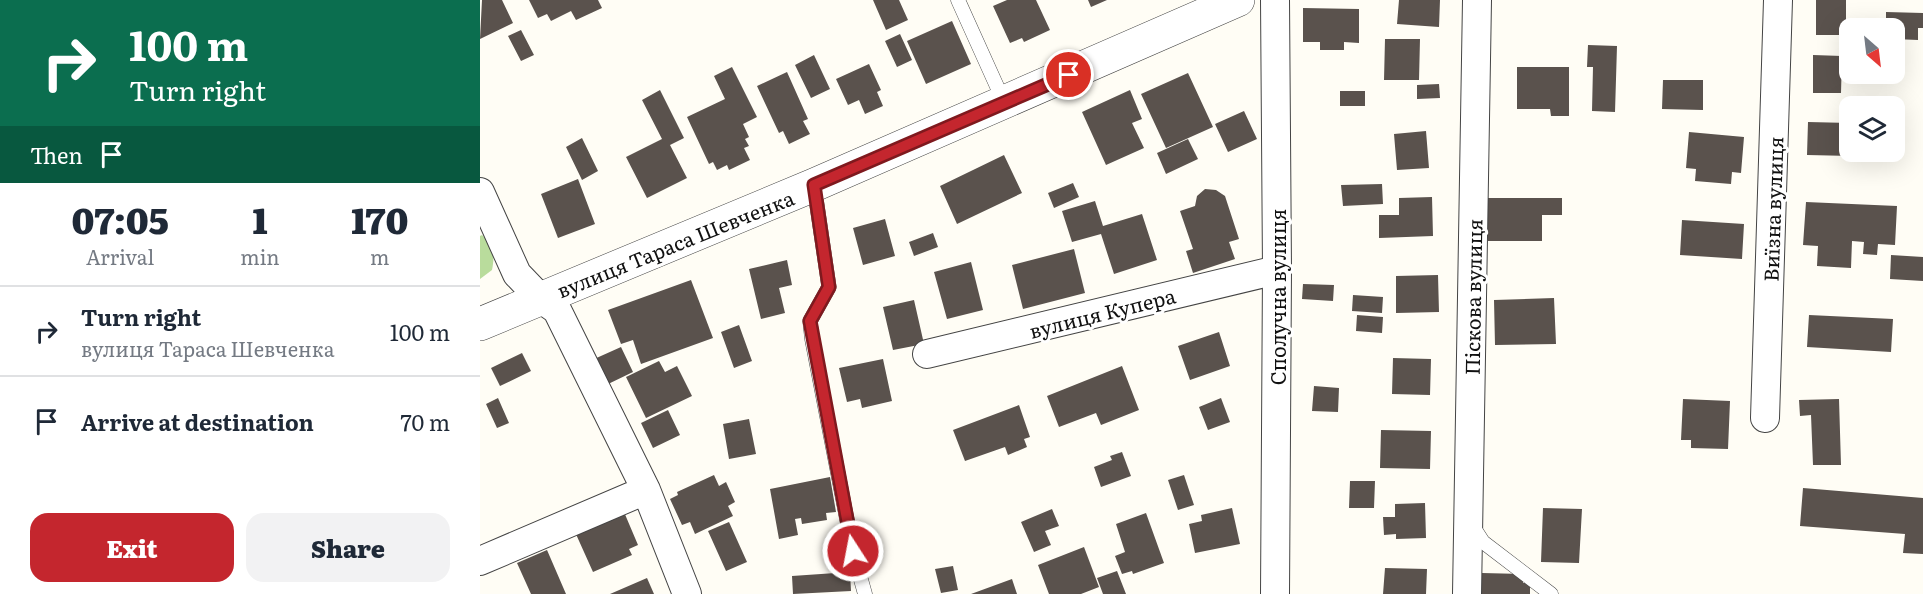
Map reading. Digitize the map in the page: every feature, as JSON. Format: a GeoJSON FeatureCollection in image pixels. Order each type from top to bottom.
{"type":"FeatureCollection","features":[{"type":"Feature","properties":{"kind":"street","name":"вулиця Тараса Шевченка"},"geometry":{"type":"LineString","coordinates":[[480,324],[814,185],[1238,0]]}},
{"type":"Feature","properties":{"kind":"street","name":"Сполучна вулиця"},"geometry":{"type":"LineString","coordinates":[[1274,594],[1277,270],[1275,0]]}},
{"type":"Feature","properties":{"kind":"street","name":"Піскова вулиця"},"geometry":{"type":"LineString","coordinates":[[1467,594],[1478,0]]}},
{"type":"Feature","properties":{"kind":"street","name":"Виїзна вулиця"},"geometry":{"type":"LineString","coordinates":[[1766,418],[1778,0]]}},
{"type":"Feature","properties":{"kind":"street"},"geometry":{"type":"LineString","coordinates":[[480,192],[517,274],[540,298]]}},
{"type":"Feature","properties":{"kind":"street","name":"вулиця Купера"},"geometry":{"type":"LineString","coordinates":[[927,354],[1277,270]]}},
{"type":"Feature","properties":{"kind":"street","name":"вулиця Тараса Шевченка"},"geometry":{"type":"LineString","coordinates":[[540,298],[557,310],[646,490],[687,594]]}},
{"type":"Feature","properties":{"kind":"street"},"geometry":{"type":"LineString","coordinates":[[480,561],[646,490]]}},
{"type":"Feature","properties":{"kind":"lane"},"geometry":{"type":"LineString","coordinates":[[958,0],[1005,103]]}},
{"type":"Feature","properties":{"kind":"lane"},"geometry":{"type":"LineString","coordinates":[[814,185],[829,287],[810,321],[812,339],[853,551],[865,594]]}},
{"type":"Feature","properties":{"kind":"lane"},"geometry":{"type":"LineString","coordinates":[[1468,520],[1483,542],[1551,594]]}},
{"type":"Feature","properties":{"kind":"green space"},"geometry":{"type":"Polygon","coordinates":[[[482,235],[493,251],[493,260],[492,270],[480,279],[480,236],[482,235]]]}},
{"type":"Feature","properties":{"kind":"building"},"geometry":{"type":"Polygon","coordinates":[[[482,0],[502,0],[513,23],[480,39],[482,0]]]}},
{"type":"Feature","properties":{"kind":"building"},"geometry":{"type":"Polygon","coordinates":[[[529,0],[598,0],[602,8],[576,20],[571,11],[551,21],[547,14],[538,18],[529,0]]]}},
{"type":"Feature","properties":{"kind":"building"},"geometry":{"type":"Polygon","coordinates":[[[873,0],[899,0],[908,20],[886,30],[873,0]]]}},
{"type":"Feature","properties":{"kind":"building"},"geometry":{"type":"Polygon","coordinates":[[[1007,0],[1036,0],[1050,30],[1024,42],[1022,38],[1010,43],[993,6],[1007,0]]]}},
{"type":"Feature","properties":{"kind":"building"},"geometry":{"type":"Polygon","coordinates":[[[1088,0],[1107,0],[1091,7],[1088,0]]]}},
{"type":"Feature","properties":{"kind":"building"},"geometry":{"type":"Polygon","coordinates":[[[1399,0],[1440,0],[1439,27],[1397,24],[1399,0]]]}},
{"type":"Feature","properties":{"kind":"building"},"geometry":{"type":"Polygon","coordinates":[[[1816,0],[1846,0],[1846,18],[1839,18],[1839,35],[1816,35],[1816,0]]]}},
{"type":"Feature","properties":{"kind":"building"},"geometry":{"type":"Polygon","coordinates":[[[1303,8],[1359,9],[1359,43],[1344,42],[1344,50],[1320,50],[1320,42],[1303,42],[1303,8]]]}},
{"type":"Feature","properties":{"kind":"building"},"geometry":{"type":"Polygon","coordinates":[[[1886,12],[1923,13],[1923,28],[1918,28],[1918,40],[1905,39],[1905,18],[1886,18],[1886,12]]]}},
{"type":"Feature","properties":{"kind":"building"},"geometry":{"type":"Polygon","coordinates":[[[952,21],[971,64],[926,84],[907,41],[952,21]]]}},
{"type":"Feature","properties":{"kind":"building"},"geometry":{"type":"Polygon","coordinates":[[[521,30],[534,55],[521,61],[508,36],[521,30]]]}},
{"type":"Feature","properties":{"kind":"building"},"geometry":{"type":"Polygon","coordinates":[[[900,34],[912,60],[897,67],[885,41],[900,34]]]}},
{"type":"Feature","properties":{"kind":"building"},"geometry":{"type":"Polygon","coordinates":[[[1385,39],[1420,39],[1419,80],[1384,80],[1385,39]]]}},
{"type":"Feature","properties":{"kind":"building"},"geometry":{"type":"Polygon","coordinates":[[[1588,45],[1617,46],[1615,112],[1592,111],[1593,67],[1587,67],[1588,45]]]}},
{"type":"Feature","properties":{"kind":"building"},"geometry":{"type":"Polygon","coordinates":[[[814,55],[830,89],[811,98],[795,65],[814,55]]]}},
{"type":"Feature","properties":{"kind":"building"},"geometry":{"type":"Polygon","coordinates":[[[1813,55],[1839,56],[1841,93],[1813,93],[1813,55]]]}},
{"type":"Feature","properties":{"kind":"building"},"geometry":{"type":"Polygon","coordinates":[[[869,64],[881,90],[877,92],[883,106],[865,114],[859,100],[848,105],[836,79],[869,64]]]}},
{"type":"Feature","properties":{"kind":"building"},"geometry":{"type":"Polygon","coordinates":[[[732,67],[757,117],[743,124],[749,137],[745,139],[749,146],[744,148],[750,160],[729,170],[727,165],[717,170],[713,162],[709,164],[687,117],[725,99],[714,76],[732,67]]]}},
{"type":"Feature","properties":{"kind":"building"},"geometry":{"type":"Polygon","coordinates":[[[1517,67],[1569,67],[1569,116],[1551,116],[1550,109],[1517,109],[1517,67]]]}},
{"type":"Feature","properties":{"kind":"building"},"geometry":{"type":"Polygon","coordinates":[[[787,72],[808,119],[803,121],[810,134],[789,144],[783,131],[779,133],[757,86],[787,72]]]}},
{"type":"Feature","properties":{"kind":"building"},"geometry":{"type":"Polygon","coordinates":[[[1188,73],[1213,127],[1166,148],[1141,94],[1188,73]]]}},
{"type":"Feature","properties":{"kind":"building"},"geometry":{"type":"Polygon","coordinates":[[[1663,80],[1703,80],[1703,110],[1662,109],[1663,80]]]}},
{"type":"Feature","properties":{"kind":"building"},"geometry":{"type":"Polygon","coordinates":[[[1439,84],[1440,98],[1417,99],[1417,85],[1439,84]]]}},
{"type":"Feature","properties":{"kind":"building"},"geometry":{"type":"Polygon","coordinates":[[[660,90],[684,138],[670,145],[687,178],[647,198],[626,157],[662,139],[642,100],[660,90]]]}},
{"type":"Feature","properties":{"kind":"building"},"geometry":{"type":"Polygon","coordinates":[[[1130,90],[1142,119],[1132,123],[1144,148],[1106,165],[1082,112],[1130,90]]]}},
{"type":"Feature","properties":{"kind":"building"},"geometry":{"type":"Polygon","coordinates":[[[1340,91],[1365,91],[1365,106],[1340,106],[1340,91]]]}},
{"type":"Feature","properties":{"kind":"building"},"geometry":{"type":"Polygon","coordinates":[[[1244,111],[1257,139],[1228,152],[1215,124],[1244,111]]]}},
{"type":"Feature","properties":{"kind":"building"},"geometry":{"type":"Polygon","coordinates":[[[1808,122],[1839,123],[1839,156],[1807,155],[1808,122]]]}},
{"type":"Feature","properties":{"kind":"building"},"geometry":{"type":"Polygon","coordinates":[[[1426,131],[1429,168],[1397,170],[1394,134],[1426,131]]]}},
{"type":"Feature","properties":{"kind":"building"},"geometry":{"type":"Polygon","coordinates":[[[1689,132],[1744,137],[1741,173],[1732,172],[1731,184],[1695,181],[1696,169],[1686,168],[1689,132]]]}},
{"type":"Feature","properties":{"kind":"building"},"geometry":{"type":"Polygon","coordinates":[[[582,138],[598,171],[582,180],[566,147],[582,138]]]}},
{"type":"Feature","properties":{"kind":"building"},"geometry":{"type":"Polygon","coordinates":[[[1188,139],[1198,159],[1166,174],[1157,153],[1188,139]]]}},
{"type":"Feature","properties":{"kind":"building"},"geometry":{"type":"Polygon","coordinates":[[[1004,155],[1022,193],[957,224],[940,186],[1004,155]]]}},
{"type":"Feature","properties":{"kind":"building"},"geometry":{"type":"Polygon","coordinates":[[[578,179],[595,224],[558,238],[541,194],[578,179]]]}},
{"type":"Feature","properties":{"kind":"building"},"geometry":{"type":"Polygon","coordinates":[[[1073,183],[1079,197],[1054,208],[1048,193],[1073,183]]]}},
{"type":"Feature","properties":{"kind":"building"},"geometry":{"type":"Polygon","coordinates":[[[1382,184],[1383,204],[1343,206],[1341,185],[1382,184]]]}},
{"type":"Feature","properties":{"kind":"building"},"geometry":{"type":"Polygon","coordinates":[[[1205,189],[1216,190],[1225,196],[1239,239],[1229,242],[1235,259],[1193,273],[1186,251],[1193,249],[1180,211],[1195,206],[1197,196],[1205,189]]]}},
{"type":"Feature","properties":{"kind":"building"},"geometry":{"type":"Polygon","coordinates":[[[1432,197],[1433,236],[1379,238],[1379,215],[1399,215],[1399,198],[1432,197]]]}},
{"type":"Feature","properties":{"kind":"building"},"geometry":{"type":"Polygon","coordinates":[[[1488,198],[1562,198],[1562,215],[1542,215],[1542,241],[1488,241],[1488,198]]]}},
{"type":"Feature","properties":{"kind":"building"},"geometry":{"type":"Polygon","coordinates":[[[1095,201],[1103,226],[1142,214],[1157,260],[1114,274],[1101,234],[1072,242],[1062,211],[1095,201]]]}},
{"type":"Feature","properties":{"kind":"building"},"geometry":{"type":"Polygon","coordinates":[[[1806,202],[1897,206],[1895,245],[1878,244],[1877,255],[1863,254],[1864,242],[1852,241],[1851,268],[1817,266],[1818,246],[1803,245],[1806,202]]]}},
{"type":"Feature","properties":{"kind":"building"},"geometry":{"type":"Polygon","coordinates":[[[885,219],[895,256],[863,265],[853,228],[885,219]]]}},
{"type":"Feature","properties":{"kind":"building"},"geometry":{"type":"Polygon","coordinates":[[[1682,220],[1744,224],[1742,259],[1680,255],[1682,220]]]}},
{"type":"Feature","properties":{"kind":"building"},"geometry":{"type":"Polygon","coordinates":[[[933,233],[938,247],[914,256],[909,242],[933,233]]]}},
{"type":"Feature","properties":{"kind":"building"},"geometry":{"type":"Polygon","coordinates":[[[1074,249],[1085,293],[1023,309],[1012,265],[1074,249]]]}},
{"type":"Feature","properties":{"kind":"building"},"geometry":{"type":"Polygon","coordinates":[[[1891,255],[1923,257],[1923,281],[1890,279],[1891,255]]]}},
{"type":"Feature","properties":{"kind":"building"},"geometry":{"type":"Polygon","coordinates":[[[787,260],[792,285],[779,288],[785,313],[761,319],[749,269],[787,260]]]}},
{"type":"Feature","properties":{"kind":"building"},"geometry":{"type":"Polygon","coordinates":[[[971,262],[983,310],[947,319],[934,272],[971,262]]]}},
{"type":"Feature","properties":{"kind":"building"},"geometry":{"type":"Polygon","coordinates":[[[1438,275],[1439,312],[1396,313],[1396,276],[1438,275]]]}},
{"type":"Feature","properties":{"kind":"building"},"geometry":{"type":"Polygon","coordinates":[[[691,280],[713,338],[641,364],[633,340],[621,344],[608,310],[691,280]]]}},
{"type":"Feature","properties":{"kind":"building"},"geometry":{"type":"Polygon","coordinates":[[[1303,284],[1334,285],[1333,301],[1302,299],[1303,284]]]}},
{"type":"Feature","properties":{"kind":"building"},"geometry":{"type":"Polygon","coordinates":[[[1353,295],[1383,297],[1382,313],[1352,311],[1353,295]]]}},
{"type":"Feature","properties":{"kind":"building"},"geometry":{"type":"Polygon","coordinates":[[[1554,298],[1556,344],[1495,345],[1494,300],[1554,298]]]}},
{"type":"Feature","properties":{"kind":"building"},"geometry":{"type":"Polygon","coordinates":[[[914,300],[924,344],[893,350],[883,307],[914,300]]]}},
{"type":"Feature","properties":{"kind":"building"},"geometry":{"type":"Polygon","coordinates":[[[1357,315],[1383,317],[1382,333],[1356,331],[1357,315]]]}},
{"type":"Feature","properties":{"kind":"building"},"geometry":{"type":"Polygon","coordinates":[[[1809,315],[1893,319],[1891,352],[1807,347],[1809,315]]]}},
{"type":"Feature","properties":{"kind":"building"},"geometry":{"type":"Polygon","coordinates":[[[739,325],[752,361],[734,368],[721,332],[739,325]]]}},
{"type":"Feature","properties":{"kind":"building"},"geometry":{"type":"Polygon","coordinates":[[[1219,332],[1230,366],[1190,380],[1178,346],[1219,332]]]}},
{"type":"Feature","properties":{"kind":"building"},"geometry":{"type":"Polygon","coordinates":[[[621,347],[633,372],[604,386],[592,360],[621,347]]]}},
{"type":"Feature","properties":{"kind":"building"},"geometry":{"type":"Polygon","coordinates":[[[522,353],[531,371],[500,386],[491,368],[522,353]]]}},
{"type":"Feature","properties":{"kind":"building"},"geometry":{"type":"Polygon","coordinates":[[[1393,358],[1431,359],[1430,395],[1392,394],[1393,358]]]}},
{"type":"Feature","properties":{"kind":"building"},"geometry":{"type":"Polygon","coordinates":[[[883,359],[892,401],[862,408],[860,399],[847,402],[839,368],[883,359]]]}},
{"type":"Feature","properties":{"kind":"building"},"geometry":{"type":"Polygon","coordinates":[[[659,361],[665,372],[677,366],[692,396],[646,418],[626,377],[659,361]]]}},
{"type":"Feature","properties":{"kind":"building"},"geometry":{"type":"Polygon","coordinates":[[[1122,366],[1139,410],[1101,425],[1096,413],[1059,427],[1047,396],[1122,366]]]}},
{"type":"Feature","properties":{"kind":"building"},"geometry":{"type":"Polygon","coordinates":[[[1314,386],[1339,388],[1338,412],[1312,411],[1314,386]]]}},
{"type":"Feature","properties":{"kind":"building"},"geometry":{"type":"Polygon","coordinates":[[[498,398],[509,423],[497,428],[486,404],[498,398]]]}},
{"type":"Feature","properties":{"kind":"building"},"geometry":{"type":"Polygon","coordinates":[[[1221,398],[1230,422],[1208,430],[1199,407],[1221,398]]]}},
{"type":"Feature","properties":{"kind":"building"},"geometry":{"type":"Polygon","coordinates":[[[1683,399],[1730,401],[1728,449],[1691,448],[1691,440],[1681,440],[1683,399]]]}},
{"type":"Feature","properties":{"kind":"building"},"geometry":{"type":"Polygon","coordinates":[[[1839,399],[1841,465],[1813,465],[1811,415],[1800,416],[1799,400],[1839,399]]]}},
{"type":"Feature","properties":{"kind":"building"},"geometry":{"type":"Polygon","coordinates":[[[1019,405],[1030,437],[1024,439],[1027,447],[1008,455],[1005,447],[965,461],[953,430],[1019,405]]]}},
{"type":"Feature","properties":{"kind":"building"},"geometry":{"type":"Polygon","coordinates":[[[668,410],[680,435],[653,448],[641,423],[668,410]]]}},
{"type":"Feature","properties":{"kind":"building"},"geometry":{"type":"Polygon","coordinates":[[[749,419],[756,454],[729,459],[723,424],[749,419]]]}},
{"type":"Feature","properties":{"kind":"building"},"geometry":{"type":"Polygon","coordinates":[[[1381,430],[1431,431],[1430,469],[1380,468],[1381,430]]]}},
{"type":"Feature","properties":{"kind":"building"},"geometry":{"type":"Polygon","coordinates":[[[1122,452],[1131,476],[1101,487],[1094,467],[1112,460],[1110,456],[1122,452]]]}},
{"type":"Feature","properties":{"kind":"building"},"geometry":{"type":"Polygon","coordinates":[[[714,475],[719,486],[726,482],[735,502],[728,506],[733,516],[695,534],[690,522],[682,525],[670,499],[678,495],[677,492],[714,475]]]}},
{"type":"Feature","properties":{"kind":"building"},"geometry":{"type":"Polygon","coordinates":[[[1184,475],[1194,505],[1178,510],[1168,480],[1184,475]]]}},
{"type":"Feature","properties":{"kind":"building"},"geometry":{"type":"Polygon","coordinates":[[[830,477],[836,512],[826,513],[827,520],[802,524],[801,518],[795,519],[798,535],[779,539],[770,489],[830,477]]]}},
{"type":"Feature","properties":{"kind":"building"},"geometry":{"type":"Polygon","coordinates":[[[1350,481],[1375,481],[1374,508],[1349,508],[1350,481]]]}},
{"type":"Feature","properties":{"kind":"building"},"geometry":{"type":"Polygon","coordinates":[[[1803,488],[1923,498],[1923,554],[1903,553],[1905,534],[1800,526],[1803,488]]]}},
{"type":"Feature","properties":{"kind":"building"},"geometry":{"type":"Polygon","coordinates":[[[1425,503],[1426,538],[1396,539],[1396,534],[1384,535],[1383,517],[1395,517],[1395,504],[1425,503]]]}},
{"type":"Feature","properties":{"kind":"building"},"geometry":{"type":"Polygon","coordinates":[[[1232,508],[1240,544],[1195,553],[1189,524],[1202,521],[1201,515],[1232,508]]]}},
{"type":"Feature","properties":{"kind":"building"},"geometry":{"type":"Polygon","coordinates":[[[1543,508],[1582,509],[1579,563],[1541,562],[1543,508]]]}},
{"type":"Feature","properties":{"kind":"building"},"geometry":{"type":"Polygon","coordinates":[[[1052,509],[1059,526],[1045,531],[1051,545],[1034,552],[1021,522],[1052,509]]]}},
{"type":"Feature","properties":{"kind":"building"},"geometry":{"type":"Polygon","coordinates":[[[624,512],[638,545],[629,549],[632,555],[593,572],[575,532],[624,512]]]}},
{"type":"Feature","properties":{"kind":"building"},"geometry":{"type":"Polygon","coordinates":[[[1146,513],[1164,563],[1133,574],[1132,571],[1122,574],[1115,556],[1125,552],[1116,524],[1146,513]]]}},
{"type":"Feature","properties":{"kind":"building"},"geometry":{"type":"Polygon","coordinates":[[[729,522],[747,562],[726,571],[708,531],[729,522]]]}},
{"type":"Feature","properties":{"kind":"building"},"geometry":{"type":"Polygon","coordinates":[[[1084,547],[1099,587],[1081,594],[1049,594],[1038,565],[1084,547]]]}},
{"type":"Feature","properties":{"kind":"building"},"geometry":{"type":"Polygon","coordinates":[[[547,550],[566,594],[531,594],[517,563],[547,550]]]}},
{"type":"Feature","properties":{"kind":"building"},"geometry":{"type":"Polygon","coordinates":[[[953,566],[958,590],[941,593],[935,569],[953,566]]]}},
{"type":"Feature","properties":{"kind":"building"},"geometry":{"type":"Polygon","coordinates":[[[1385,568],[1427,569],[1426,594],[1383,594],[1385,568]]]}},
{"type":"Feature","properties":{"kind":"building"},"geometry":{"type":"Polygon","coordinates":[[[1117,571],[1126,594],[1103,594],[1097,578],[1117,571]]]}},
{"type":"Feature","properties":{"kind":"building"},"geometry":{"type":"Polygon","coordinates":[[[850,572],[851,591],[793,594],[792,576],[850,572]]]}},
{"type":"Feature","properties":{"kind":"building"},"geometry":{"type":"Polygon","coordinates":[[[1482,573],[1523,574],[1523,583],[1530,583],[1530,594],[1482,594],[1482,573]]]}},
{"type":"Feature","properties":{"kind":"building"},"geometry":{"type":"Polygon","coordinates":[[[647,578],[654,594],[610,594],[647,578]]]}},
{"type":"Feature","properties":{"kind":"building"},"geometry":{"type":"Polygon","coordinates":[[[1012,579],[1017,594],[971,594],[1012,579]]]}},
{"type":"Feature","properties":{"kind":"route"},"geometry":{"type":"LineString","coordinates":[[853,551],[810,321],[815,308],[829,287],[814,185],[1069,75]]}}]}
